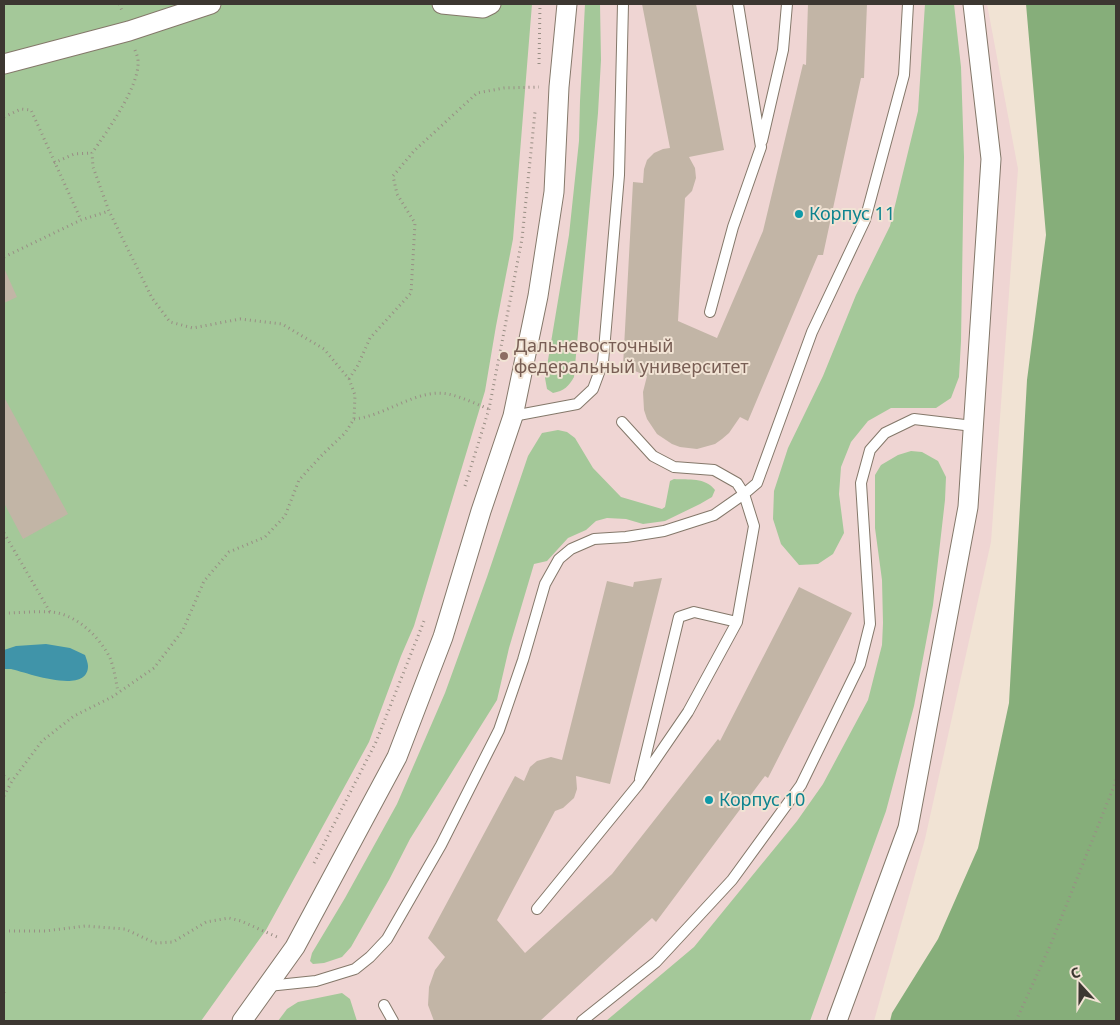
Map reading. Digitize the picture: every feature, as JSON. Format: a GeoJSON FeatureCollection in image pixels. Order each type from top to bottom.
{"type":"FeatureCollection","features":[{"type":"Feature","properties":{"kind":"street"},"geometry":{"type":"LineString","coordinates":[[4,64],[129,31],[211,4]]}},
{"type":"Feature","properties":{"kind":"street"},"geometry":{"type":"LineString","coordinates":[[442,4],[483,8],[491,4]]}},
{"type":"Feature","properties":{"kind":"street"},"geometry":{"type":"LineString","coordinates":[[242,1021],[295,947],[397,757],[443,636],[481,510],[513,416],[538,296],[554,192],[559,87],[567,4]]}},
{"type":"Feature","properties":{"kind":"street"},"geometry":{"type":"LineString","coordinates":[[837,1021],[908,828],[968,507],[991,159],[973,4]]}},
{"type":"Feature","properties":{"kind":"lane"},"geometry":{"type":"LineString","coordinates":[[513,416],[577,404],[593,390],[603,362],[619,175],[623,4]]}},
{"type":"Feature","properties":{"kind":"lane"},"geometry":{"type":"LineString","coordinates":[[738,4],[760,147]]}},
{"type":"Feature","properties":{"kind":"lane"},"geometry":{"type":"LineString","coordinates":[[710,312],[732,227],[760,147],[783,50],[787,4]]}},
{"type":"Feature","properties":{"kind":"lane"},"geometry":{"type":"LineString","coordinates":[[267,986],[316,981],[355,969],[370,957],[387,938],[441,845],[499,730],[523,660],[545,584],[559,560],[571,549],[594,538],[626,537],[664,531],[714,515],[757,483],[812,332],[865,220],[904,75],[908,4]]}},
{"type":"Feature","properties":{"kind":"lane"},"geometry":{"type":"LineString","coordinates":[[582,1021],[656,962],[732,880],[801,784],[860,664],[870,624],[861,483],[870,450],[885,433],[914,419],[973,426]]}},
{"type":"Feature","properties":{"kind":"lane"},"geometry":{"type":"LineString","coordinates":[[538,909],[638,785],[688,712],[737,622],[754,526],[744,494],[737,483],[714,470],[674,467],[653,456],[622,422]]}},
{"type":"Feature","properties":{"kind":"lane"},"geometry":{"type":"LineString","coordinates":[[638,785],[679,617],[694,612],[737,622]]}},
{"type":"Feature","properties":{"kind":"lane"},"geometry":{"type":"LineString","coordinates":[[384,1005],[393,1021]]}},
{"type":"Feature","properties":{"kind":"path"},"geometry":{"type":"LineString","coordinates":[[4,796],[12,781],[42,741],[74,716],[118,692],[154,668],[183,630],[204,581],[229,552],[266,537],[285,516],[299,480],[345,433],[354,419],[355,396],[350,379],[324,349],[282,324],[240,319],[193,328],[170,322],[152,298],[110,211],[94,166],[92,153],[133,87],[139,61],[119,4]]}},
{"type":"Feature","properties":{"kind":"path"},"geometry":{"type":"LineString","coordinates":[[538,68],[540,4]]}},
{"type":"Feature","properties":{"kind":"path"},"geometry":{"type":"LineString","coordinates":[[537,97],[538,78]]}},
{"type":"Feature","properties":{"kind":"path"},"geometry":{"type":"LineString","coordinates":[[350,379],[370,338],[411,293],[414,223],[397,194],[394,176],[414,151],[477,93],[504,88],[559,87]]}},
{"type":"Feature","properties":{"kind":"path"},"geometry":{"type":"LineString","coordinates":[[464,492],[489,409],[522,239],[536,106]]}},
{"type":"Feature","properties":{"kind":"path"},"geometry":{"type":"LineString","coordinates":[[4,117],[21,109],[31,110],[82,220]]}},
{"type":"Feature","properties":{"kind":"path"},"geometry":{"type":"LineString","coordinates":[[54,163],[74,154],[92,153]]}},
{"type":"Feature","properties":{"kind":"path"},"geometry":{"type":"LineString","coordinates":[[4,256],[82,220],[110,211]]}},
{"type":"Feature","properties":{"kind":"path"},"geometry":{"type":"LineString","coordinates":[[354,419],[365,418],[419,396],[447,394],[489,409]]}},
{"type":"Feature","properties":{"kind":"path"},"geometry":{"type":"LineString","coordinates":[[4,533],[51,612]]}},
{"type":"Feature","properties":{"kind":"path"},"geometry":{"type":"LineString","coordinates":[[4,612],[51,612],[65,615],[79,622],[97,639],[110,658],[118,692]]}},
{"type":"Feature","properties":{"kind":"path"},"geometry":{"type":"LineString","coordinates":[[313,866],[376,742],[427,613]]}},
{"type":"Feature","properties":{"kind":"path"},"geometry":{"type":"LineString","coordinates":[[4,776],[12,781]]}},
{"type":"Feature","properties":{"kind":"path"},"geometry":{"type":"LineString","coordinates":[[1016,1021],[1054,937],[1116,777]]}},
{"type":"Feature","properties":{"kind":"path"},"geometry":{"type":"LineString","coordinates":[[4,931],[45,931],[85,926],[125,929],[155,943],[164,943],[173,942],[206,922],[229,918],[277,936],[295,947]]}},
{"type":"Feature","properties":{"kind":"path"},"geometry":{"type":"LineString","coordinates":[[271,944],[277,936]]}},
{"type":"Feature","properties":{"kind":"path"},"geometry":{"type":"LineString","coordinates":[[4,992],[4,997]]}},
{"type":"Feature","properties":{"kind":"shaded area","name":"Дальневосточный федеральный университет"},"geometry":{"type":"Polygon","coordinates":[[[4,4],[987,4],[1018,169],[991,542],[925,839],[874,1021],[4,1021],[4,4]]]}},
{"type":"Feature","properties":{"kind":"green space"},"geometry":{"type":"Polygon","coordinates":[[[4,4],[532,4],[513,239],[485,391],[414,626],[369,742],[266,930],[201,1021],[4,1021],[4,4]]]}},
{"type":"Feature","properties":{"kind":"green space"},"geometry":{"type":"Polygon","coordinates":[[[585,4],[600,4],[601,60],[598,113],[574,377],[566,388],[553,393],[547,389],[545,378],[569,235],[579,141],[585,4]]]}},
{"type":"Feature","properties":{"kind":"green space"},"geometry":{"type":"Polygon","coordinates":[[[925,4],[954,4],[961,67],[964,157],[959,377],[951,398],[936,408],[891,408],[868,421],[851,442],[841,467],[839,494],[844,533],[833,554],[818,564],[799,565],[781,544],[773,519],[774,491],[788,448],[823,376],[856,295],[890,226],[918,111],[925,4]]]}},
{"type":"Feature","properties":{"kind":"green space"},"geometry":{"type":"Polygon","coordinates":[[[1026,4],[1116,4],[1116,1021],[890,1021],[892,1013],[938,939],[978,848],[1009,703],[1027,380],[1046,235],[1026,4]]]}},
{"type":"Feature","properties":{"kind":"green space"},"geometry":{"type":"Polygon","coordinates":[[[558,430],[567,432],[575,438],[593,468],[621,497],[662,509],[665,507],[670,481],[674,479],[702,481],[715,490],[712,497],[665,521],[643,524],[626,519],[607,518],[596,521],[586,530],[568,538],[547,561],[534,564],[509,648],[497,700],[410,839],[351,947],[342,957],[324,963],[313,964],[310,961],[312,953],[397,804],[445,693],[528,456],[542,433],[558,430]]]}},
{"type":"Feature","properties":{"kind":"green space"},"geometry":{"type":"Polygon","coordinates":[[[911,451],[922,452],[938,461],[946,477],[933,605],[914,706],[886,811],[810,1021],[606,1021],[694,947],[797,821],[823,784],[868,700],[882,645],[883,623],[882,580],[875,528],[875,475],[881,465],[898,455],[911,451]]]}},
{"type":"Feature","properties":{"kind":"green space"},"geometry":{"type":"Polygon","coordinates":[[[342,993],[350,999],[357,1021],[278,1021],[287,1009],[298,1002],[342,993]]]}},
{"type":"Feature","properties":{"kind":"water"},"geometry":{"type":"Polygon","coordinates":[[[46,644],[70,648],[85,655],[88,666],[85,675],[78,680],[67,681],[4,669],[4,650],[16,646],[46,644]]]}},
{"type":"Feature","properties":{"kind":"building","name":"Корпус 11"},"geometry":{"type":"Polygon","coordinates":[[[642,4],[696,4],[724,150],[689,157],[695,168],[696,178],[692,191],[685,198],[678,321],[717,338],[763,231],[803,64],[806,65],[808,4],[867,4],[864,78],[861,78],[823,255],[818,255],[748,421],[740,417],[729,433],[722,439],[715,444],[697,449],[672,444],[657,434],[647,419],[644,410],[643,392],[647,376],[623,366],[633,182],[643,183],[647,160],[654,153],[670,148],[642,4]]]}},
{"type":"Feature","properties":{"kind":"building"},"geometry":{"type":"Polygon","coordinates":[[[4,268],[17,297],[4,303],[4,268]]]}},
{"type":"Feature","properties":{"kind":"building"},"geometry":{"type":"Polygon","coordinates":[[[4,397],[68,514],[23,539],[4,503],[4,397]]]}},
{"type":"Feature","properties":{"kind":"building","name":"Корпус 10"},"geometry":{"type":"Polygon","coordinates":[[[662,578],[610,784],[576,776],[577,789],[574,798],[563,808],[555,811],[497,920],[525,953],[612,874],[718,739],[720,741],[799,587],[852,613],[768,778],[765,776],[656,922],[652,918],[540,1021],[434,1021],[428,1005],[429,987],[435,970],[445,957],[428,938],[515,776],[524,781],[530,767],[537,761],[551,757],[562,760],[607,581],[633,587],[634,582],[662,578]]]}},
{"type":"Feature","properties":{"kind":"place","name":"Корпус 11"},"geometry":{"type":"Point","coordinates":[799,214]}},
{"type":"Feature","properties":{"kind":"place","name":"Дальневосточный федеральный университет"},"geometry":{"type":"Point","coordinates":[504,356]}},
{"type":"Feature","properties":{"kind":"place","name":"Корпус 10"},"geometry":{"type":"Point","coordinates":[709,800]}}]}
